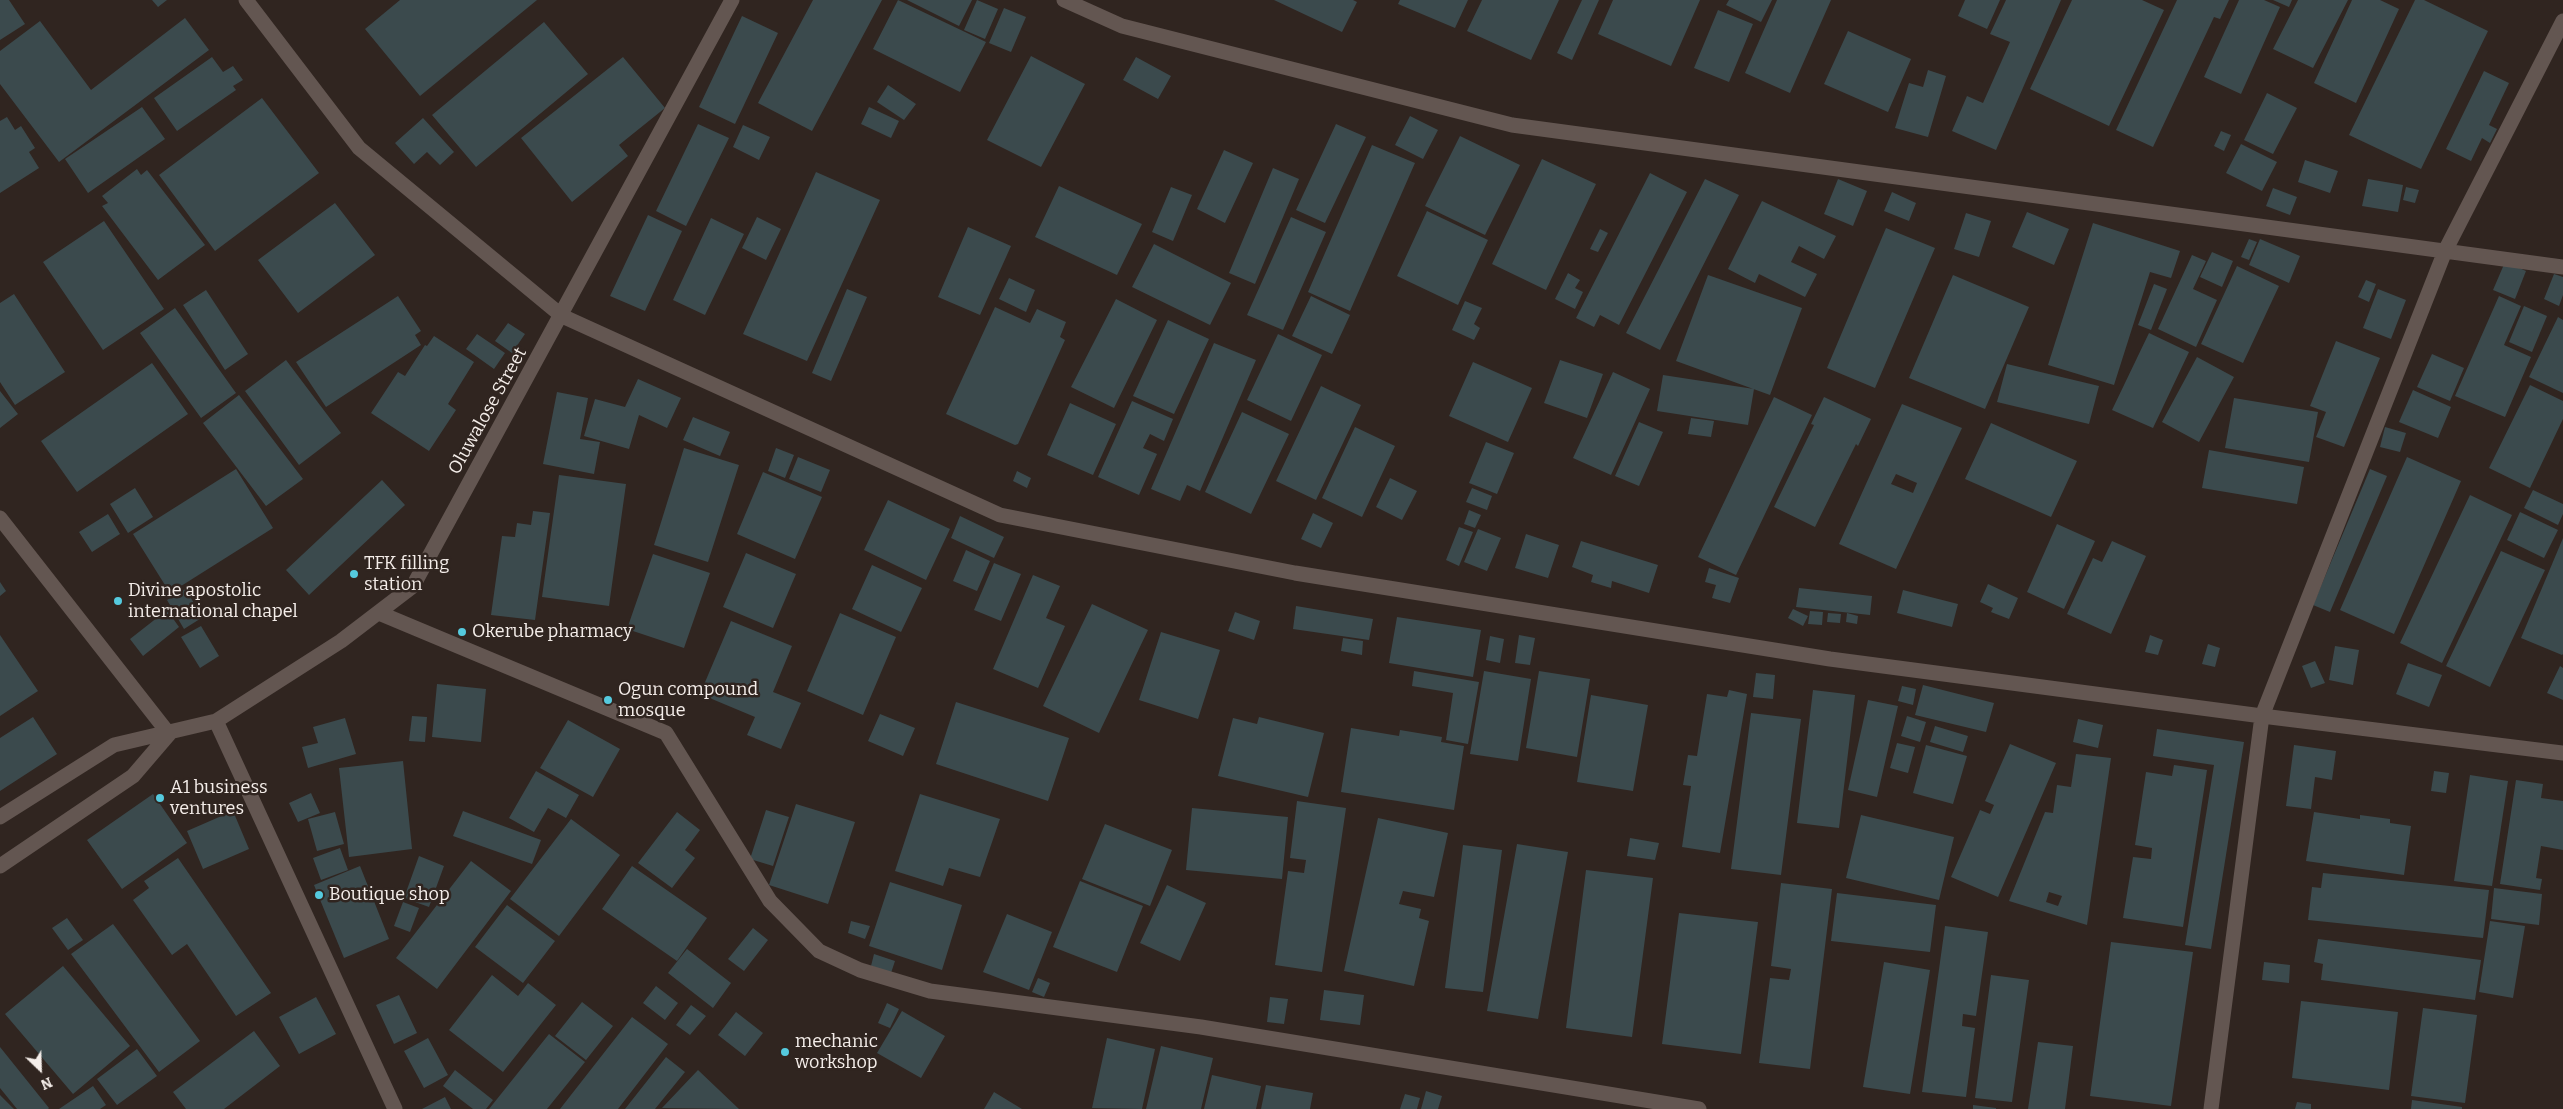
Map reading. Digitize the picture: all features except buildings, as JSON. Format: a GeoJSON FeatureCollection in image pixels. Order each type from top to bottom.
{"type":"FeatureCollection","features":[{"type":"Feature","properties":{"kind":"street"},"geometry":{"type":"LineString","coordinates":[[246,0],[359,148],[562,316],[1000,515],[1295,573],[1830,659],[2262,716],[2563,752]]}},
{"type":"Feature","properties":{"kind":"street","name":"Oluwalose Street"},"geometry":{"type":"LineString","coordinates":[[0,817],[114,745],[169,734],[216,721],[341,641],[413,586],[562,316],[732,0]]}},
{"type":"Feature","properties":{"kind":"street"},"geometry":{"type":"LineString","coordinates":[[1064,0],[1122,26],[1512,125],[2563,267]]}},
{"type":"Feature","properties":{"kind":"street"},"geometry":{"type":"LineString","coordinates":[[2211,1109],[2262,716],[2445,251],[2563,21]]}},
{"type":"Feature","properties":{"kind":"street"},"geometry":{"type":"LineString","coordinates":[[0,518],[169,734],[133,776],[0,866]]}},
{"type":"Feature","properties":{"kind":"street"},"geometry":{"type":"LineString","coordinates":[[379,613],[666,733],[770,901],[820,951],[860,970],[930,990],[1201,1027],[1699,1109]]}},
{"type":"Feature","properties":{"kind":"street"},"geometry":{"type":"LineString","coordinates":[[216,721],[395,1109]]}},
{"type":"Feature","properties":{"kind":"place","name":"TFK filling station"},"geometry":{"type":"Point","coordinates":[354,574]}},
{"type":"Feature","properties":{"kind":"place","name":"Divine apostolic international chapel"},"geometry":{"type":"Point","coordinates":[118,601]}},
{"type":"Feature","properties":{"kind":"place","name":"Okerube pharmacy"},"geometry":{"type":"Point","coordinates":[462,632]}},
{"type":"Feature","properties":{"kind":"place","name":"Ogun compound mosque"},"geometry":{"type":"Point","coordinates":[608,700]}},
{"type":"Feature","properties":{"kind":"place","name":"A1 business ventures"},"geometry":{"type":"Point","coordinates":[160,798]}},
{"type":"Feature","properties":{"kind":"place","name":"Boutique shop"},"geometry":{"type":"Point","coordinates":[319,895]}},
{"type":"Feature","properties":{"kind":"place","name":"mechanic workshop"},"geometry":{"type":"Point","coordinates":[785,1052]}}]}
